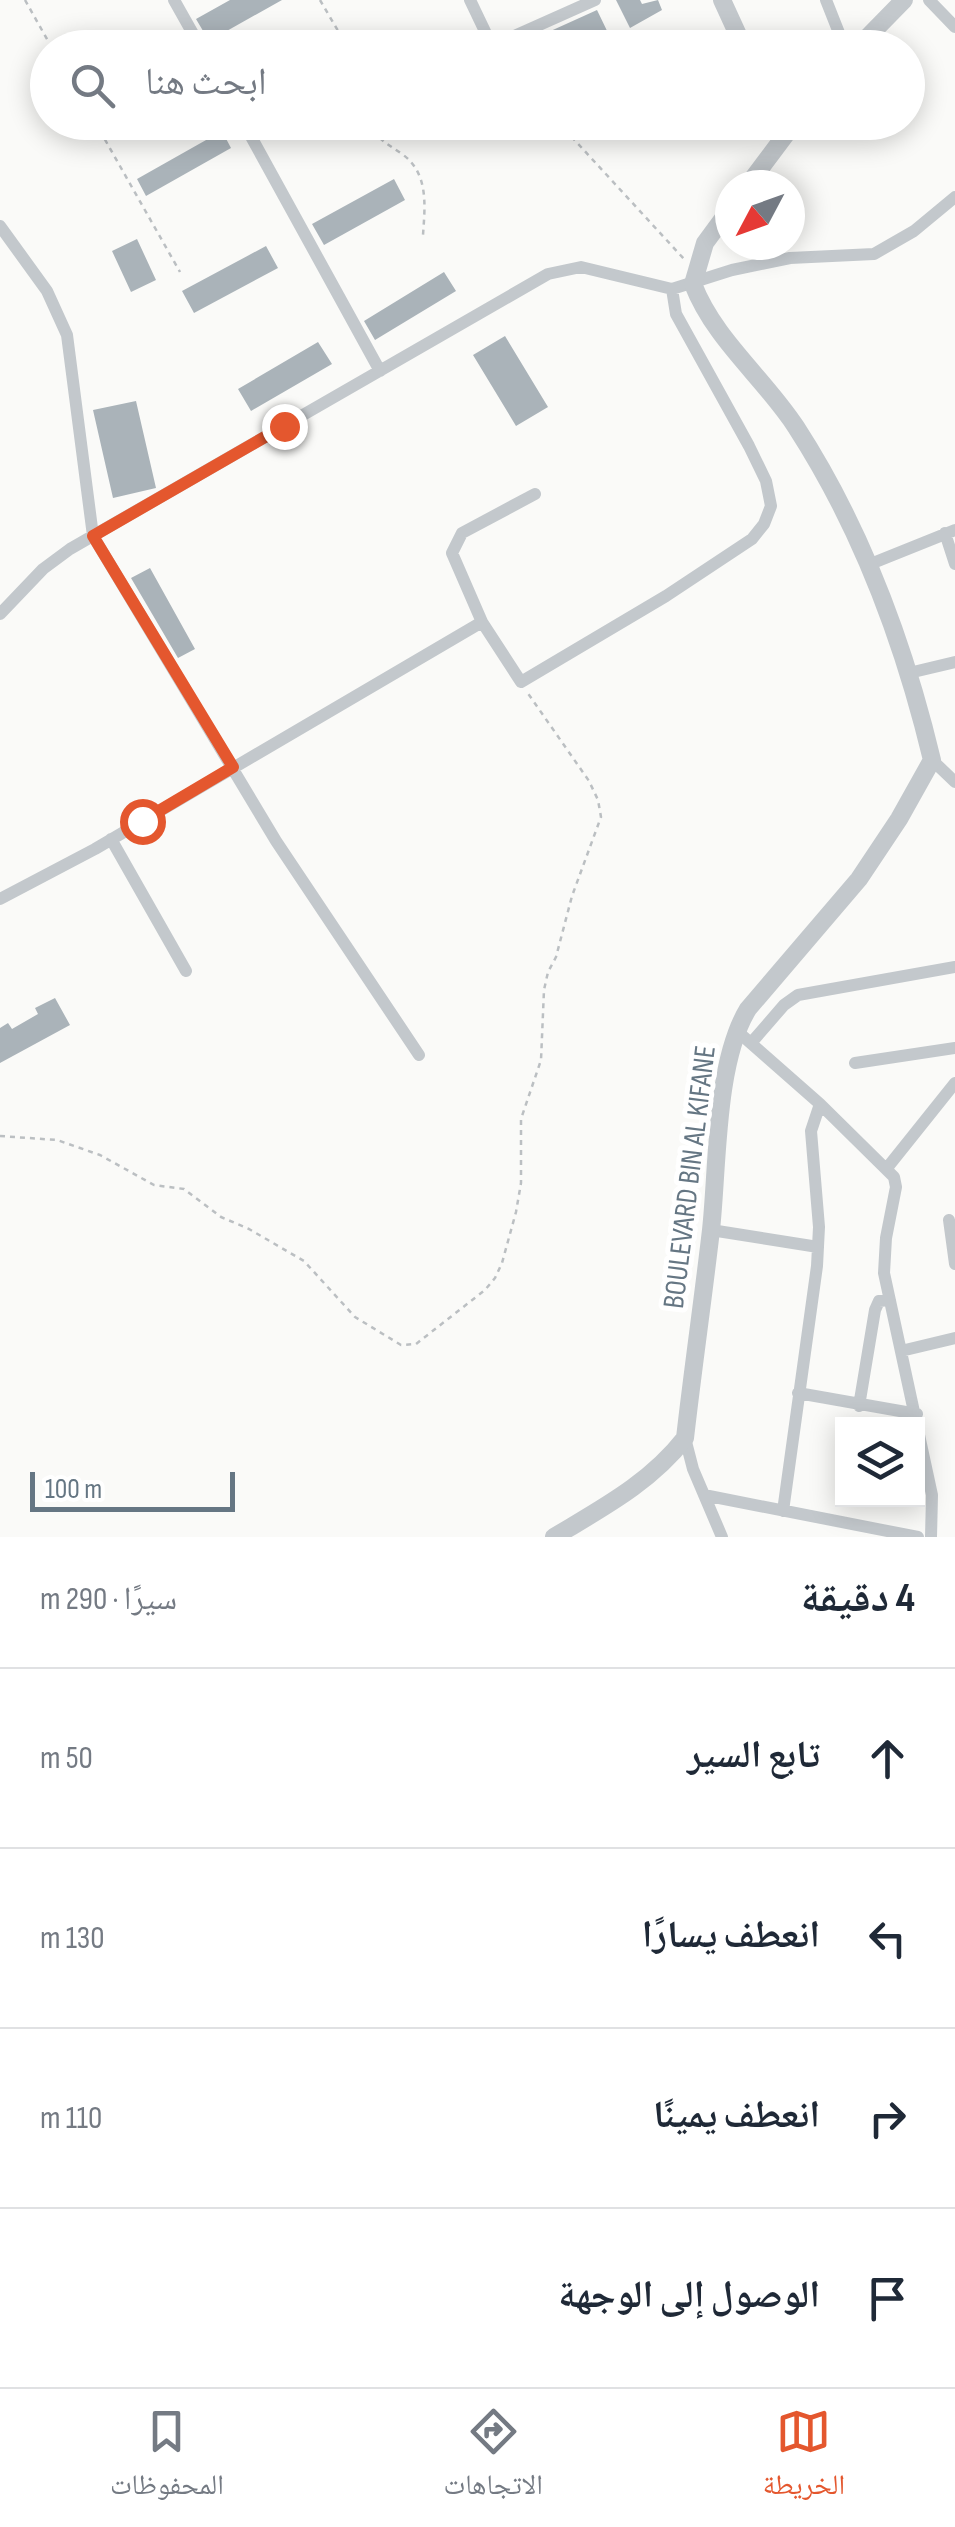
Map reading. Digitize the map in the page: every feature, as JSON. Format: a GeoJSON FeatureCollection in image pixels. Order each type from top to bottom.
{"type":"FeatureCollection","features":[{"type":"Feature","properties":{"kind":"street"},"geometry":{"type":"LineString","coordinates":[[174,0],[191,30]]}},
{"type":"Feature","properties":{"kind":"street"},"geometry":{"type":"LineString","coordinates":[[470,0],[484,30]]}},
{"type":"Feature","properties":{"kind":"street"},"geometry":{"type":"LineString","coordinates":[[528,30],[595,0]]}},
{"type":"Feature","properties":{"kind":"street"},"geometry":{"type":"LineString","coordinates":[[722,0],[736,30]]}},
{"type":"Feature","properties":{"kind":"street"},"geometry":{"type":"LineString","coordinates":[[826,0],[838,30]]}},
{"type":"Feature","properties":{"kind":"street"},"geometry":{"type":"LineString","coordinates":[[929,0],[955,27]]}},
{"type":"Feature","properties":{"kind":"street"},"geometry":{"type":"LineString","coordinates":[[873,30],[897,2]]}},
{"type":"Feature","properties":{"kind":"street"},"geometry":{"type":"LineString","coordinates":[[253,140],[380,371]]}},
{"type":"Feature","properties":{"kind":"street"},"geometry":{"type":"LineString","coordinates":[[758,170],[777,140]]}},
{"type":"Feature","properties":{"kind":"street"},"geometry":{"type":"LineString","coordinates":[[0,614],[43,569],[93,536],[548,274],[568,268],[597,269],[672,289],[694,277],[790,258],[874,254],[896,244],[955,197]]}},
{"type":"Feature","properties":{"kind":"street"},"geometry":{"type":"LineString","coordinates":[[0,226],[47,291],[67,334],[93,536],[276,840],[419,1056]]}},
{"type":"Feature","properties":{"kind":"street"},"geometry":{"type":"LineString","coordinates":[[715,231],[694,277],[710,319],[796,427],[844,510],[910,673],[932,760],[955,782]]}},
{"type":"Feature","properties":{"kind":"street"},"geometry":{"type":"LineString","coordinates":[[535,494],[462,534],[452,559],[482,622],[521,682],[666,596],[752,539],[764,524],[771,506],[766,481],[676,314],[672,289]]}},
{"type":"Feature","properties":{"kind":"street"},"geometry":{"type":"LineString","coordinates":[[868,565],[950,531],[955,564]]}},
{"type":"Feature","properties":{"kind":"street"},"geometry":{"type":"LineString","coordinates":[[0,899],[111,839],[482,622]]}},
{"type":"Feature","properties":{"kind":"street"},"geometry":{"type":"LineString","coordinates":[[910,673],[955,662]]}},
{"type":"Feature","properties":{"kind":"street","name":"BOULEVARD BIN AL KIFANE"},"geometry":{"type":"LineString","coordinates":[[685,1438],[722,1110],[745,1036],[748,1010],[878,853],[932,760]]}},
{"type":"Feature","properties":{"kind":"street"},"geometry":{"type":"LineString","coordinates":[[111,839],[186,971]]}},
{"type":"Feature","properties":{"kind":"street"},"geometry":{"type":"LineString","coordinates":[[931,1537],[932,1495],[884,1273],[896,1187],[894,1177],[745,1036],[798,995],[955,967]]}},
{"type":"Feature","properties":{"kind":"street"},"geometry":{"type":"LineString","coordinates":[[855,1064],[955,1048]]}},
{"type":"Feature","properties":{"kind":"street"},"geometry":{"type":"LineString","coordinates":[[886,1168],[955,1083]]}},
{"type":"Feature","properties":{"kind":"street"},"geometry":{"type":"LineString","coordinates":[[783,1511],[818,1246],[811,1131],[820,1104]]}},
{"type":"Feature","properties":{"kind":"street"},"geometry":{"type":"LineString","coordinates":[[949,1220],[955,1264]]}},
{"type":"Feature","properties":{"kind":"street"},"geometry":{"type":"LineString","coordinates":[[711,1230],[818,1246]]}},
{"type":"Feature","properties":{"kind":"street"},"geometry":{"type":"LineString","coordinates":[[858,1406],[875,1310],[879,1301],[890,1300]]}},
{"type":"Feature","properties":{"kind":"street"},"geometry":{"type":"LineString","coordinates":[[902,1351],[955,1338]]}},
{"type":"Feature","properties":{"kind":"street"},"geometry":{"type":"LineString","coordinates":[[798,1393],[917,1414]]}},
{"type":"Feature","properties":{"kind":"street"},"geometry":{"type":"LineString","coordinates":[[685,1438],[693,1469],[722,1537]]}},
{"type":"Feature","properties":{"kind":"street"},"geometry":{"type":"LineString","coordinates":[[554,1537],[632,1491],[669,1459],[685,1438]]}},
{"type":"Feature","properties":{"kind":"street"},"geometry":{"type":"LineString","coordinates":[[704,1495],[872,1533],[918,1537]]}},
{"type":"Feature","properties":{"kind":"path"},"geometry":{"type":"LineString","coordinates":[[25,0],[42,30]]}},
{"type":"Feature","properties":{"kind":"path"},"geometry":{"type":"LineString","coordinates":[[320,0],[338,30]]}},
{"type":"Feature","properties":{"kind":"path"},"geometry":{"type":"LineString","coordinates":[[105,140],[180,272]]}},
{"type":"Feature","properties":{"kind":"path"},"geometry":{"type":"LineString","coordinates":[[382,140],[407,158],[426,192],[423,235]]}},
{"type":"Feature","properties":{"kind":"path"},"geometry":{"type":"LineString","coordinates":[[574,140],[694,277]]}},
{"type":"Feature","properties":{"kind":"path"},"geometry":{"type":"LineString","coordinates":[[0,1136],[57,1140],[100,1155],[154,1184],[184,1188],[221,1217],[304,1261],[354,1316],[401,1344],[416,1344],[485,1290],[502,1263],[516,1212],[521,1183],[521,1119],[541,1060],[548,972],[601,817],[589,781],[521,682]]}},
{"type":"Feature","properties":{"kind":"building"},"geometry":{"type":"Polygon","coordinates":[[[230,0],[282,0],[229,30],[202,30],[196,19],[230,0]]]}},
{"type":"Feature","properties":{"kind":"building"},"geometry":{"type":"Polygon","coordinates":[[[616,0],[640,0],[642,4],[658,0],[662,10],[630,28],[616,0]]]}},
{"type":"Feature","properties":{"kind":"building"},"geometry":{"type":"Polygon","coordinates":[[[597,10],[607,30],[553,30],[597,10]]]}},
{"type":"Feature","properties":{"kind":"building"},"geometry":{"type":"Polygon","coordinates":[[[206,140],[227,140],[231,148],[146,196],[137,179],[206,140]]]}},
{"type":"Feature","properties":{"kind":"building"},"geometry":{"type":"Polygon","coordinates":[[[394,179],[405,200],[324,245],[312,224],[394,179]]]}},
{"type":"Feature","properties":{"kind":"building"},"geometry":{"type":"Polygon","coordinates":[[[137,239],[156,280],[131,292],[112,251],[137,239]]]}},
{"type":"Feature","properties":{"kind":"building"},"geometry":{"type":"Polygon","coordinates":[[[266,246],[278,268],[194,313],[182,291],[266,246]]]}},
{"type":"Feature","properties":{"kind":"building"},"geometry":{"type":"Polygon","coordinates":[[[444,272],[456,291],[375,340],[364,321],[444,272]]]}},
{"type":"Feature","properties":{"kind":"building"},"geometry":{"type":"Polygon","coordinates":[[[505,336],[548,407],[516,426],[473,355],[505,336]]]}},
{"type":"Feature","properties":{"kind":"building"},"geometry":{"type":"Polygon","coordinates":[[[318,342],[332,364],[251,411],[238,389],[318,342]]]}},
{"type":"Feature","properties":{"kind":"building"},"geometry":{"type":"Polygon","coordinates":[[[136,401],[156,488],[113,498],[93,410],[136,401]]]}},
{"type":"Feature","properties":{"kind":"building"},"geometry":{"type":"Polygon","coordinates":[[[150,568],[195,649],[178,658],[131,578],[150,568]]]}},
{"type":"Feature","properties":{"kind":"building"},"geometry":{"type":"Polygon","coordinates":[[[55,998],[70,1025],[0,1063],[0,1028],[8,1023],[12,1029],[38,1014],[35,1008],[55,998]]]}},
{"type":"Feature","properties":{"kind":"route"},"geometry":{"type":"LineString","coordinates":[[142,821],[233,767],[93,536],[284,426]]}}]}
